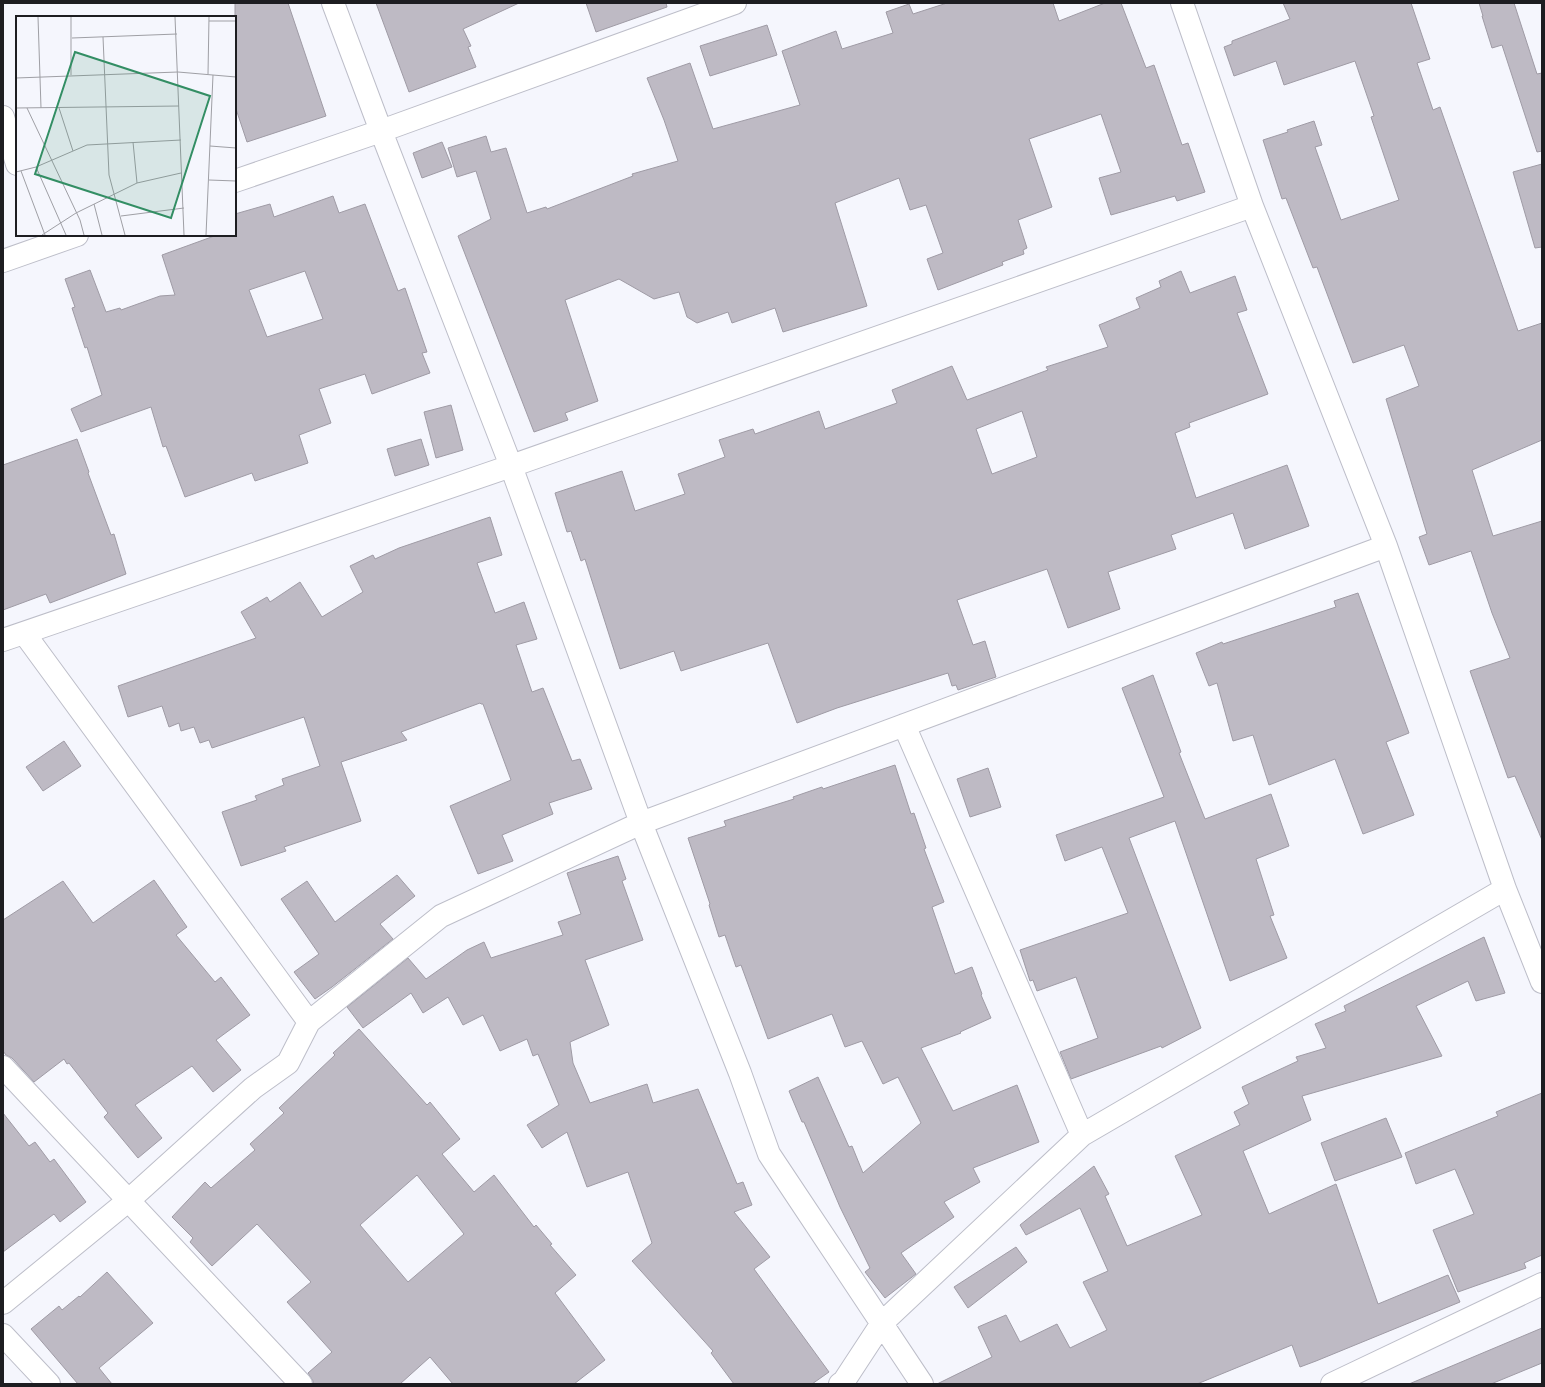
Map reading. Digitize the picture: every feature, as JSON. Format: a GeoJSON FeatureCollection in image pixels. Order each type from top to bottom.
{"type":"FeatureCollection","features":[{"type":"Feature","properties":{"kind":"street"},"geometry":{"type":"LineString","coordinates":[[334,3],[381,130],[511,466],[641,823],[740,1073],[769,1154],[922,1384]]}},
{"type":"Feature","properties":{"kind":"street"},"geometry":{"type":"LineString","coordinates":[[236,181],[735,3]]}},
{"type":"Feature","properties":{"kind":"street"},"geometry":{"type":"LineString","coordinates":[[1182,3],[1252,206],[1386,546],[1505,889],[1542,982]]}},
{"type":"Feature","properties":{"kind":"street"},"geometry":{"type":"LineString","coordinates":[[3,116],[16,161]]}},
{"type":"Feature","properties":{"kind":"street"},"geometry":{"type":"LineString","coordinates":[[3,640],[511,466],[1252,206]]}},
{"type":"Feature","properties":{"kind":"street"},"geometry":{"type":"LineString","coordinates":[[3,261],[40,241],[71,236]]}},
{"type":"Feature","properties":{"kind":"street"},"geometry":{"type":"LineString","coordinates":[[3,1303],[129,1200],[253,1088],[288,1063],[309,1022],[441,916],[641,823],[1386,546]]}},
{"type":"Feature","properties":{"kind":"street"},"geometry":{"type":"LineString","coordinates":[[24,633],[309,1022]]}},
{"type":"Feature","properties":{"kind":"street"},"geometry":{"type":"LineString","coordinates":[[904,725],[1082,1135]]}},
{"type":"Feature","properties":{"kind":"street"},"geometry":{"type":"LineString","coordinates":[[840,1384],[844,1381],[882,1323],[1082,1135],[1505,889]]}},
{"type":"Feature","properties":{"kind":"street"},"geometry":{"type":"LineString","coordinates":[[3,1067],[301,1384]]}},
{"type":"Feature","properties":{"kind":"street"},"geometry":{"type":"LineString","coordinates":[[1332,1384],[1542,1284]]}},
{"type":"Feature","properties":{"kind":"street"},"geometry":{"type":"LineString","coordinates":[[3,1335],[49,1384]]}},
{"type":"Feature","properties":{"kind":"building"},"geometry":{"type":"Polygon","coordinates":[[[235,3],[288,3],[326,116],[247,142],[236,109],[235,3]]]}},
{"type":"Feature","properties":{"kind":"building"},"geometry":{"type":"Polygon","coordinates":[[[376,3],[519,3],[463,29],[471,46],[468,47],[476,67],[409,92],[376,3]]]}},
{"type":"Feature","properties":{"kind":"building"},"geometry":{"type":"Polygon","coordinates":[[[586,3],[666,3],[667,7],[596,32],[586,3]]]}},
{"type":"Feature","properties":{"kind":"building"},"geometry":{"type":"Polygon","coordinates":[[[947,3],[1053,3],[1059,21],[1105,3],[1121,3],[1146,68],[1154,65],[1182,145],[1188,143],[1205,192],[1177,201],[1175,196],[1111,215],[1099,178],[1121,172],[1101,114],[1029,139],[1052,207],[1018,220],[1027,248],[1023,250],[1024,254],[1002,262],[1003,265],[938,290],[927,259],[943,253],[926,205],[910,210],[899,178],[835,203],[867,306],[783,332],[775,308],[732,323],[728,312],[697,323],[687,317],[679,292],[654,299],[619,279],[565,300],[598,401],[565,413],[568,420],[534,432],[458,236],[491,219],[476,171],[457,177],[448,148],[486,136],[491,152],[506,148],[527,213],[546,207],[547,209],[633,176],[632,174],[678,161],[664,120],[647,78],[690,63],[713,129],[800,105],[782,51],[836,31],[842,49],[893,33],[886,12],[909,4],[913,14],[947,3]]]}},
{"type":"Feature","properties":{"kind":"building"},"geometry":{"type":"Polygon","coordinates":[[[1283,3],[1411,3],[1430,59],[1417,63],[1433,110],[1440,107],[1518,331],[1542,323],[1542,440],[1472,470],[1493,536],[1542,521],[1542,840],[1515,776],[1508,778],[1470,671],[1510,658],[1492,613],[1471,551],[1429,565],[1419,537],[1427,534],[1386,399],[1419,386],[1404,345],[1353,363],[1317,267],[1313,268],[1286,198],[1282,199],[1263,140],[1288,132],[1287,130],[1314,121],[1322,145],[1315,147],[1341,220],[1399,200],[1371,117],[1374,116],[1355,61],[1284,85],[1276,61],[1234,76],[1224,47],[1232,44],[1232,41],[1290,19],[1283,3]]]}},
{"type":"Feature","properties":{"kind":"building"},"geometry":{"type":"Polygon","coordinates":[[[1479,3],[1514,3],[1537,74],[1542,73],[1542,151],[1537,152],[1502,45],[1492,48],[1479,3]]]}},
{"type":"Feature","properties":{"kind":"building"},"geometry":{"type":"Polygon","coordinates":[[[767,25],[777,55],[710,76],[700,46],[767,25]]]}},
{"type":"Feature","properties":{"kind":"building"},"geometry":{"type":"Polygon","coordinates":[[[442,142],[452,167],[422,178],[413,153],[442,142]]]}},
{"type":"Feature","properties":{"kind":"building"},"geometry":{"type":"Polygon","coordinates":[[[1542,164],[1542,247],[1535,248],[1513,172],[1542,164]]]}},
{"type":"Feature","properties":{"kind":"building"},"geometry":{"type":"Polygon","coordinates":[[[333,196],[339,213],[365,204],[398,291],[405,288],[427,352],[422,353],[430,373],[372,394],[365,374],[319,389],[331,423],[299,435],[308,463],[255,481],[252,473],[185,497],[166,446],[163,447],[151,407],[81,432],[71,409],[102,395],[87,347],[85,348],[72,308],[75,307],[65,279],[90,270],[106,312],[120,308],[121,310],[160,296],[175,295],[162,255],[214,236],[236,236],[236,214],[270,204],[274,217],[333,196]],[[305,271],[249,290],[267,337],[323,319],[305,271]]]}},
{"type":"Feature","properties":{"kind":"building"},"geometry":{"type":"Polygon","coordinates":[[[1181,271],[1190,293],[1235,276],[1247,310],[1237,313],[1268,394],[1189,423],[1190,427],[1175,433],[1196,498],[1287,465],[1309,526],[1245,549],[1233,513],[1171,535],[1176,549],[1108,572],[1120,609],[1068,628],[1047,569],[957,600],[973,645],[985,641],[996,677],[958,690],[956,685],[952,686],[948,673],[837,708],[797,723],[768,643],[681,671],[674,651],[620,669],[585,559],[581,561],[571,531],[567,532],[555,493],[622,471],[635,511],[685,494],[678,474],[725,457],[719,440],[753,429],[755,434],[819,411],[825,429],[897,403],[892,390],[952,366],[967,400],[1048,370],[1046,367],[1108,347],[1099,325],[1140,308],[1136,298],[1161,287],[1159,281],[1181,271]],[[1022,411],[976,429],[992,474],[1037,457],[1022,411]]]}},
{"type":"Feature","properties":{"kind":"building"},"geometry":{"type":"Polygon","coordinates":[[[451,405],[463,450],[436,458],[424,412],[451,405]]]}},
{"type":"Feature","properties":{"kind":"building"},"geometry":{"type":"Polygon","coordinates":[[[77,439],[111,535],[114,534],[126,574],[50,603],[46,594],[3,610],[3,465],[77,439]]]}},
{"type":"Feature","properties":{"kind":"building"},"geometry":{"type":"Polygon","coordinates":[[[421,439],[429,465],[395,476],[387,449],[421,439]]]}},
{"type":"Feature","properties":{"kind":"building"},"geometry":{"type":"Polygon","coordinates":[[[490,517],[502,555],[477,563],[495,613],[524,602],[537,639],[516,645],[532,692],[543,688],[572,761],[580,759],[592,789],[549,803],[553,814],[502,835],[513,861],[478,874],[450,806],[511,780],[483,704],[480,703],[401,732],[407,740],[341,762],[361,821],[284,847],[286,851],[241,866],[222,812],[257,800],[255,796],[284,785],[282,779],[320,766],[304,717],[212,748],[209,740],[200,743],[194,727],[181,731],[179,723],[169,727],[162,706],[128,717],[118,686],[256,638],[241,612],[267,597],[270,602],[300,582],[322,617],[363,592],[350,566],[373,555],[375,559],[399,548],[490,517]]]}},
{"type":"Feature","properties":{"kind":"building"},"geometry":{"type":"Polygon","coordinates":[[[1358,593],[1409,733],[1386,742],[1414,815],[1363,834],[1335,759],[1269,785],[1253,735],[1233,741],[1217,683],[1209,686],[1196,653],[1222,642],[1223,644],[1336,607],[1334,601],[1358,593]]]}},
{"type":"Feature","properties":{"kind":"building"},"geometry":{"type":"Polygon","coordinates":[[[1153,675],[1181,752],[1179,753],[1205,819],[1271,794],[1289,846],[1256,859],[1274,915],[1270,916],[1287,958],[1230,981],[1175,821],[1129,838],[1201,1028],[1162,1048],[1161,1046],[1071,1079],[1060,1052],[1098,1038],[1076,977],[1037,991],[1033,980],[1030,981],[1020,950],[1128,913],[1102,847],[1065,861],[1056,835],[1164,797],[1122,688],[1153,675]]]}},
{"type":"Feature","properties":{"kind":"building"},"geometry":{"type":"Polygon","coordinates":[[[64,741],[81,766],[43,791],[26,767],[64,741]]]}},
{"type":"Feature","properties":{"kind":"building"},"geometry":{"type":"Polygon","coordinates":[[[895,765],[911,814],[914,813],[926,848],[924,849],[944,902],[932,907],[955,974],[972,967],[982,994],[981,995],[991,1018],[960,1032],[961,1033],[921,1048],[953,1111],[1017,1085],[1039,1142],[973,1168],[980,1182],[944,1202],[954,1217],[901,1253],[916,1274],[885,1298],[865,1272],[870,1268],[840,1207],[804,1122],[802,1122],[789,1091],[818,1077],[849,1147],[852,1146],[863,1173],[921,1123],[898,1077],[883,1084],[862,1041],[845,1047],[832,1014],[768,1039],[741,965],[736,967],[725,935],[719,937],[709,905],[710,904],[688,838],[726,826],[724,821],[794,799],[793,797],[822,787],[823,789],[895,765]]]}},
{"type":"Feature","properties":{"kind":"building"},"geometry":{"type":"Polygon","coordinates":[[[988,768],[1001,807],[970,817],[957,779],[988,768]]]}},
{"type":"Feature","properties":{"kind":"building"},"geometry":{"type":"Polygon","coordinates":[[[618,856],[626,879],[622,881],[643,940],[585,960],[609,1025],[570,1042],[573,1063],[590,1103],[647,1084],[653,1103],[698,1089],[737,1184],[743,1182],[752,1205],[734,1212],[770,1257],[754,1269],[829,1372],[812,1384],[734,1384],[711,1353],[713,1351],[632,1261],[652,1243],[628,1172],[587,1187],[567,1132],[542,1148],[527,1125],[559,1105],[538,1054],[533,1056],[527,1039],[500,1051],[483,1015],[463,1025],[448,997],[423,1013],[411,993],[363,1028],[347,1007],[408,958],[426,979],[467,950],[484,942],[491,958],[563,935],[558,922],[581,914],[567,873],[618,856]]]}},
{"type":"Feature","properties":{"kind":"building"},"geometry":{"type":"Polygon","coordinates":[[[397,875],[415,896],[380,924],[393,939],[315,999],[294,972],[319,954],[281,899],[307,881],[335,922],[397,875]]]}},
{"type":"Feature","properties":{"kind":"building"},"geometry":{"type":"Polygon","coordinates":[[[154,880],[187,927],[176,935],[215,982],[221,977],[250,1015],[216,1040],[241,1070],[213,1092],[192,1066],[135,1105],[162,1138],[138,1158],[104,1117],[108,1113],[69,1063],[67,1064],[64,1059],[34,1082],[12,1058],[6,1055],[3,1051],[3,920],[63,881],[93,923],[154,880]]]}},
{"type":"Feature","properties":{"kind":"building"},"geometry":{"type":"Polygon","coordinates":[[[1484,937],[1505,993],[1476,1001],[1468,981],[1416,1006],[1442,1056],[1302,1096],[1311,1120],[1243,1151],[1269,1214],[1336,1184],[1378,1304],[1448,1275],[1460,1302],[1300,1367],[1292,1345],[1197,1384],[937,1384],[992,1357],[978,1327],[1006,1315],[1020,1342],[1057,1324],[1070,1348],[1107,1330],[1083,1282],[1108,1271],[1080,1208],[1026,1235],[1020,1225],[1094,1166],[1109,1194],[1105,1196],[1127,1246],[1202,1215],[1175,1156],[1240,1125],[1234,1112],[1249,1104],[1242,1087],[1298,1061],[1296,1057],[1326,1048],[1315,1024],[1346,1011],[1344,1006],[1484,937]]]}},
{"type":"Feature","properties":{"kind":"building"},"geometry":{"type":"Polygon","coordinates":[[[359,1029],[427,1105],[430,1102],[460,1139],[442,1154],[474,1192],[494,1175],[534,1227],[536,1225],[552,1244],[550,1245],[576,1275],[555,1293],[605,1360],[574,1384],[453,1384],[430,1357],[400,1384],[313,1384],[313,1381],[308,1373],[332,1352],[287,1302],[311,1282],[257,1224],[212,1266],[190,1242],[193,1238],[172,1217],[205,1182],[211,1188],[255,1150],[250,1144],[284,1113],[279,1108],[335,1055],[333,1053],[359,1029]],[[417,1175],[360,1225],[408,1282],[464,1234],[417,1175]]]}},
{"type":"Feature","properties":{"kind":"building"},"geometry":{"type":"Polygon","coordinates":[[[1542,1093],[1542,1255],[1524,1263],[1526,1268],[1458,1292],[1433,1230],[1474,1214],[1455,1169],[1416,1184],[1405,1153],[1498,1116],[1496,1112],[1542,1093]]]}},
{"type":"Feature","properties":{"kind":"building"},"geometry":{"type":"Polygon","coordinates":[[[3,1113],[29,1146],[35,1142],[50,1162],[54,1159],[86,1202],[60,1222],[54,1214],[3,1252],[3,1113]]]}},
{"type":"Feature","properties":{"kind":"building"},"geometry":{"type":"Polygon","coordinates":[[[1386,1118],[1402,1157],[1335,1181],[1321,1143],[1386,1118]]]}},
{"type":"Feature","properties":{"kind":"building"},"geometry":{"type":"Polygon","coordinates":[[[1016,1247],[1027,1262],[968,1308],[954,1287],[1016,1247]]]}},
{"type":"Feature","properties":{"kind":"building"},"geometry":{"type":"Polygon","coordinates":[[[107,1272],[153,1323],[99,1368],[112,1384],[78,1384],[31,1329],[59,1306],[62,1310],[79,1296],[80,1297],[107,1272]]]}},
{"type":"Feature","properties":{"kind":"building"},"geometry":{"type":"Polygon","coordinates":[[[1542,1328],[1542,1363],[1491,1384],[1409,1384],[1542,1328]]]}}]}
